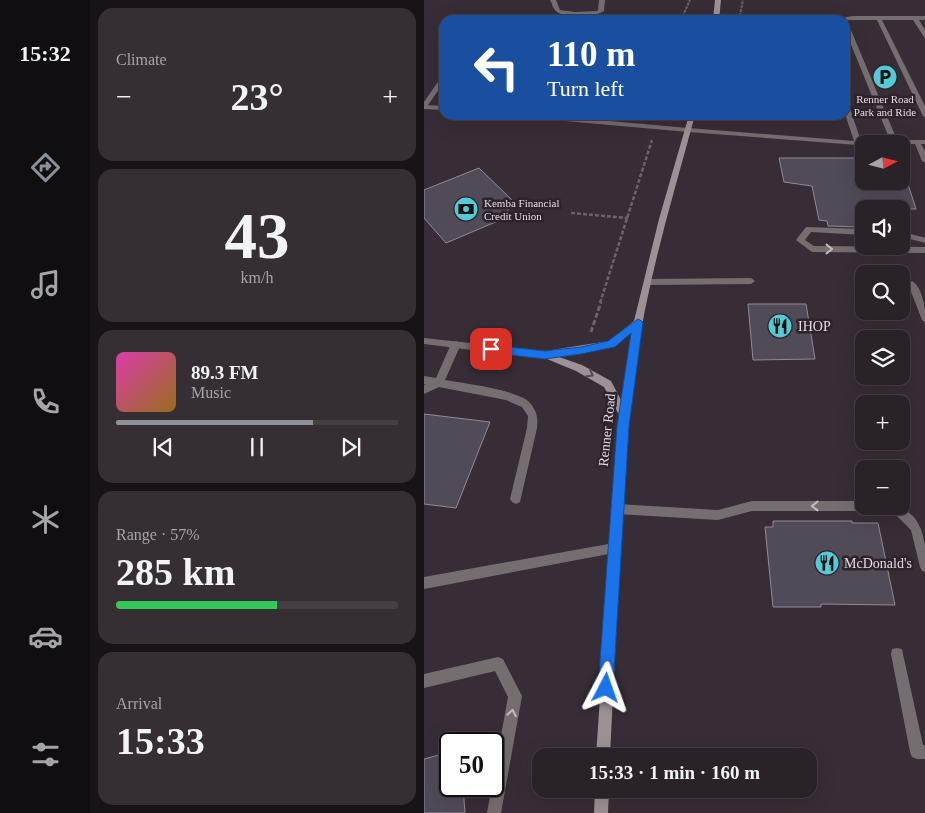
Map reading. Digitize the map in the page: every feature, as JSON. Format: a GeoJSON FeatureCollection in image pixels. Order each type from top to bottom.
{"type":"FeatureCollection","features":[{"type":"Feature","properties":{"kind":"main road"},"geometry":{"type":"LineString","coordinates":[[716,15],[718,0]]}},
{"type":"Feature","properties":{"kind":"main road","name":"Renner Road"},"geometry":{"type":"LineString","coordinates":[[603,748],[614,548],[624,416],[638,322],[663,219],[691,120]]}},
{"type":"Feature","properties":{"kind":"main road"},"geometry":{"type":"LineString","coordinates":[[545,355],[612,344],[638,322]]}},
{"type":"Feature","properties":{"kind":"main road"},"geometry":{"type":"LineString","coordinates":[[545,355],[579,368],[608,384],[624,416]]}},
{"type":"Feature","properties":{"kind":"main road"},"geometry":{"type":"LineString","coordinates":[[601,813],[602,798]]}},
{"type":"Feature","properties":{"kind":"street"},"geometry":{"type":"LineString","coordinates":[[553,0],[558,11],[584,14],[601,11],[602,0]]}},
{"type":"Feature","properties":{"kind":"street"},"geometry":{"type":"LineString","coordinates":[[879,18],[925,116]]}},
{"type":"Feature","properties":{"kind":"street"},"geometry":{"type":"LineString","coordinates":[[850,20],[879,18],[925,18]]}},
{"type":"Feature","properties":{"kind":"street"},"geometry":{"type":"LineString","coordinates":[[915,18],[925,38]]}},
{"type":"Feature","properties":{"kind":"street"},"geometry":{"type":"LineString","coordinates":[[850,36],[891,135]]}},
{"type":"Feature","properties":{"kind":"street"},"geometry":{"type":"LineString","coordinates":[[424,107],[439,84]]}},
{"type":"Feature","properties":{"kind":"street"},"geometry":{"type":"LineString","coordinates":[[424,107],[439,108]]}},
{"type":"Feature","properties":{"kind":"street"},"geometry":{"type":"LineString","coordinates":[[850,118],[855,135]]}},
{"type":"Feature","properties":{"kind":"street"},"geometry":{"type":"LineString","coordinates":[[600,120],[688,130],[855,143]]}},
{"type":"Feature","properties":{"kind":"street"},"geometry":{"type":"LineString","coordinates":[[921,142],[925,161]]}},
{"type":"Feature","properties":{"kind":"street"},"geometry":{"type":"LineString","coordinates":[[855,232],[810,229],[800,240],[812,249],[855,249]]}},
{"type":"Feature","properties":{"kind":"street"},"geometry":{"type":"LineString","coordinates":[[910,237],[925,242]]}},
{"type":"Feature","properties":{"kind":"street"},"geometry":{"type":"LineString","coordinates":[[910,250],[925,250]]}},
{"type":"Feature","properties":{"kind":"street"},"geometry":{"type":"LineString","coordinates":[[649,282],[751,282]]}},
{"type":"Feature","properties":{"kind":"street"},"geometry":{"type":"LineString","coordinates":[[912,284],[925,320]]}},
{"type":"Feature","properties":{"kind":"street"},"geometry":{"type":"LineString","coordinates":[[424,340],[545,355]]}},
{"type":"Feature","properties":{"kind":"street"},"geometry":{"type":"LineString","coordinates":[[424,390],[439,382],[456,344]]}},
{"type":"Feature","properties":{"kind":"street"},"geometry":{"type":"LineString","coordinates":[[424,380],[508,396],[526,404],[533,416],[532,428],[516,499]]}},
{"type":"Feature","properties":{"kind":"street"},"geometry":{"type":"LineString","coordinates":[[617,509],[718,515],[752,506],[855,506]]}},
{"type":"Feature","properties":{"kind":"street"},"geometry":{"type":"LineString","coordinates":[[903,515],[916,527],[925,567]]}},
{"type":"Feature","properties":{"kind":"street"},"geometry":{"type":"LineString","coordinates":[[424,583],[614,548]]}},
{"type":"Feature","properties":{"kind":"street"},"geometry":{"type":"LineString","coordinates":[[897,654],[917,752],[925,752]]}},
{"type":"Feature","properties":{"kind":"street"},"geometry":{"type":"LineString","coordinates":[[424,681],[498,664],[515,696],[494,813]]}},
{"type":"Feature","properties":{"kind":"path"},"geometry":{"type":"LineString","coordinates":[[683,15],[690,0]]}},
{"type":"Feature","properties":{"kind":"path"},"geometry":{"type":"LineString","coordinates":[[740,15],[743,0]]}},
{"type":"Feature","properties":{"kind":"path"},"geometry":{"type":"LineString","coordinates":[[596,338],[591,332],[654,135]]}},
{"type":"Feature","properties":{"kind":"path"},"geometry":{"type":"LineString","coordinates":[[571,213],[628,218]]}},
{"type":"Feature","properties":{"kind":"building"},"geometry":{"type":"Polygon","coordinates":[[[779,158],[855,158],[855,190],[910,190],[916,209],[910,209],[910,200],[855,200],[855,227],[828,226],[827,221],[819,220],[812,186],[784,182],[779,158]]]}},
{"type":"Feature","properties":{"kind":"building","name":"Kemba Financial Credit Union"},"geometry":{"type":"Polygon","coordinates":[[[479,168],[512,200],[505,218],[446,243],[424,218],[424,190],[479,168]]]}},
{"type":"Feature","properties":{"kind":"building","name":"IHOP"},"geometry":{"type":"Polygon","coordinates":[[[748,304],[806,304],[815,359],[753,360],[748,304]]]}},
{"type":"Feature","properties":{"kind":"building"},"geometry":{"type":"Polygon","coordinates":[[[424,414],[490,422],[456,508],[424,504],[424,414]]]}},
{"type":"Feature","properties":{"kind":"building","name":"McDonald's"},"geometry":{"type":"Polygon","coordinates":[[[773,521],[852,521],[852,523],[878,523],[895,605],[821,604],[821,607],[773,607],[765,527],[773,527],[773,521]]]}},
{"type":"Feature","properties":{"kind":"building"},"geometry":{"type":"Polygon","coordinates":[[[439,755],[439,797],[464,797],[465,813],[424,813],[424,759],[439,755]]]}},
{"type":"Feature","properties":{"kind":"place","name":"Renner Road Park and Ride"},"geometry":{"type":"Point","coordinates":[885,77]}},
{"type":"Feature","properties":{"kind":"place","name":"Kemba Financial Credit Union"},"geometry":{"type":"Point","coordinates":[466,209]}},
{"type":"Feature","properties":{"kind":"place","name":"IHOP"},"geometry":{"type":"Point","coordinates":[780,326]}},
{"type":"Feature","properties":{"kind":"place","name":"McDonald's"},"geometry":{"type":"Point","coordinates":[827,563]}},
{"type":"Feature","properties":{"kind":"route"},"geometry":{"type":"LineString","coordinates":[[491,349],[545,355],[581,350],[612,344],[638,322],[623,426],[606,688]]}}]}
